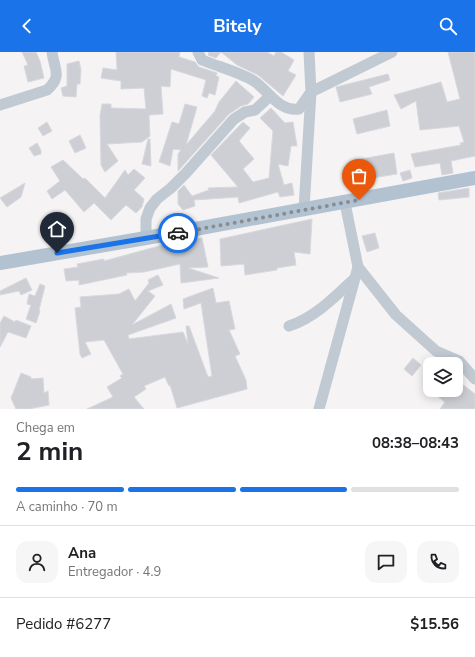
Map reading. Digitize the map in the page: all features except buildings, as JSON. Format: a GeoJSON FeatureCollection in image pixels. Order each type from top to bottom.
{"type":"FeatureCollection","features":[{"type":"Feature","properties":{"kind":"main road"},"geometry":{"type":"LineString","coordinates":[[0,263],[345,203],[475,178]]}},
{"type":"Feature","properties":{"kind":"street"},"geometry":{"type":"LineString","coordinates":[[0,105],[47,90],[54,84],[58,75],[52,52]]}},
{"type":"Feature","properties":{"kind":"street"},"geometry":{"type":"LineString","coordinates":[[198,52],[202,60],[253,81],[286,108],[293,110],[299,109],[311,92],[392,52]]}},
{"type":"Feature","properties":{"kind":"street"},"geometry":{"type":"LineString","coordinates":[[304,209],[311,92],[309,52]]}},
{"type":"Feature","properties":{"kind":"street"},"geometry":{"type":"LineString","coordinates":[[146,238],[146,219],[150,208],[157,199],[186,173],[234,119],[245,112],[255,110],[270,96]]}},
{"type":"Feature","properties":{"kind":"street"},"geometry":{"type":"LineString","coordinates":[[319,409],[357,272],[345,203]]}},
{"type":"Feature","properties":{"kind":"street"},"geometry":{"type":"LineString","coordinates":[[288,326],[300,323],[314,313],[357,272]]}},
{"type":"Feature","properties":{"kind":"street"},"geometry":{"type":"LineString","coordinates":[[357,272],[396,315],[436,351],[450,357]]}},
{"type":"Feature","properties":{"kind":"street"},"geometry":{"type":"LineString","coordinates":[[463,363],[475,368]]}},
{"type":"Feature","properties":{"kind":"street"},"geometry":{"type":"LineString","coordinates":[[463,366],[475,379]]}},
{"type":"Feature","properties":{"kind":"way so far"},"geometry":{"type":"LineString","coordinates":[[178,233],[359,200]]}},
{"type":"Feature","properties":{"kind":"route"},"geometry":{"type":"LineString","coordinates":[[57,253],[178,233]]}}]}
